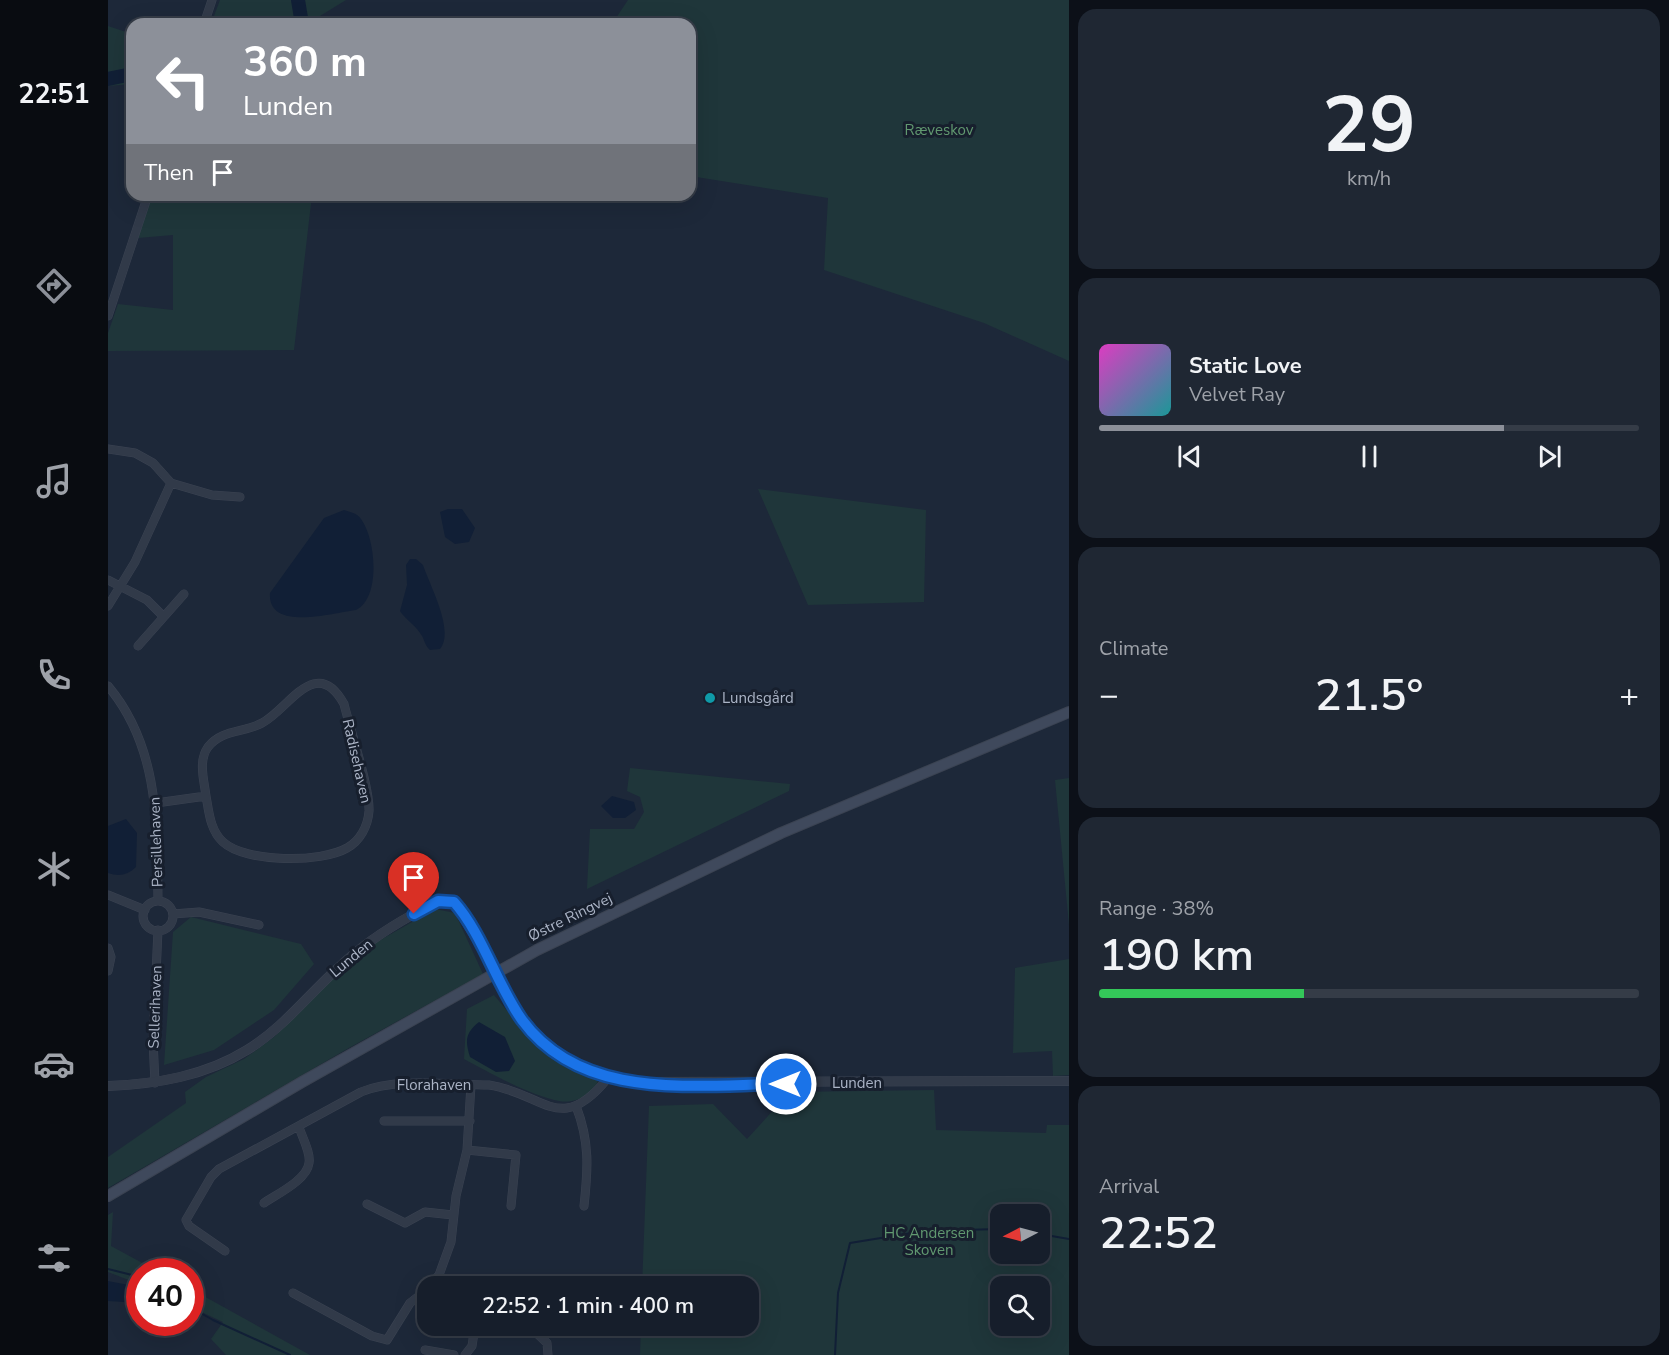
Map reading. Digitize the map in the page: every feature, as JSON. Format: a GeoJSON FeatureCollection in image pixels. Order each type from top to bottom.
{"type":"FeatureCollection","features":[{"type":"Feature","properties":{"kind":"main road","name":"Østre Ringvej"},"geometry":{"type":"LineString","coordinates":[[108,1196],[302,1082],[537,950],[782,833],[1069,712]]}},
{"type":"Feature","properties":{"kind":"street"},"geometry":{"type":"LineString","coordinates":[[206,18],[212,0]]}},
{"type":"Feature","properties":{"kind":"street"},"geometry":{"type":"LineString","coordinates":[[108,316],[146,201]]}},
{"type":"Feature","properties":{"kind":"street"},"geometry":{"type":"LineString","coordinates":[[108,449],[135,453],[153,464],[171,483],[212,495],[240,497]]}},
{"type":"Feature","properties":{"kind":"street"},"geometry":{"type":"LineString","coordinates":[[108,606],[122,585],[171,483]]}},
{"type":"Feature","properties":{"kind":"street"},"geometry":{"type":"LineString","coordinates":[[108,580],[122,585],[147,600],[163,615]]}},
{"type":"Feature","properties":{"kind":"street"},"geometry":{"type":"LineString","coordinates":[[138,646],[163,615],[184,594]]}},
{"type":"Feature","properties":{"kind":"street","name":"Radisehaven"},"geometry":{"type":"LineString","coordinates":[[308,685],[325,685],[336,691],[344,704],[369,802],[364,830],[352,845],[331,854],[293,857],[266,857],[236,851],[222,842],[212,826],[206,796],[202,766],[204,755],[216,739],[260,725],[275,716],[296,693],[308,685]]}},
{"type":"Feature","properties":{"kind":"street","name":"Persillehaven"},"geometry":{"type":"LineString","coordinates":[[108,686],[130,719],[141,745],[156,803],[158,901]]}},
{"type":"Feature","properties":{"kind":"street"},"geometry":{"type":"LineString","coordinates":[[156,803],[206,796]]}},
{"type":"Feature","properties":{"kind":"street"},"geometry":{"type":"LineString","coordinates":[[108,895],[145,910]]}},
{"type":"Feature","properties":{"kind":"street","name":"Lunden"},"geometry":{"type":"LineString","coordinates":[[108,1086],[155,1083],[206,1070],[248,1050],[278,1027],[357,951],[431,904],[446,900],[454,902],[523,1021],[553,1050],[579,1066],[608,1078],[645,1084],[1069,1082]]}},
{"type":"Feature","properties":{"kind":"street"},"geometry":{"type":"LineString","coordinates":[[158,901],[169,906],[172,914],[169,926],[158,930],[147,926],[144,918],[145,910],[150,904],[158,901]]}},
{"type":"Feature","properties":{"kind":"street"},"geometry":{"type":"LineString","coordinates":[[172,914],[199,912],[260,925]]}},
{"type":"Feature","properties":{"kind":"street","name":"Sellerihaven"},"geometry":{"type":"LineString","coordinates":[[155,1083],[153,1040],[158,930]]}},
{"type":"Feature","properties":{"kind":"street"},"geometry":{"type":"LineString","coordinates":[[108,948],[111,957],[108,971]]}},
{"type":"Feature","properties":{"kind":"street"},"geometry":{"type":"LineString","coordinates":[[584,1206],[589,1163],[586,1138],[576,1106],[591,1099],[608,1078]]}},
{"type":"Feature","properties":{"kind":"street","name":"Florahaven"},"geometry":{"type":"LineString","coordinates":[[225,1251],[189,1226],[187,1215],[214,1173],[371,1087],[400,1084],[503,1087],[545,1105],[561,1108],[576,1106]]}},
{"type":"Feature","properties":{"kind":"street"},"geometry":{"type":"LineString","coordinates":[[438,1276],[447,1257],[453,1215],[467,1150],[471,1085]]}},
{"type":"Feature","properties":{"kind":"street"},"geometry":{"type":"LineString","coordinates":[[384,1121],[470,1121]]}},
{"type":"Feature","properties":{"kind":"street"},"geometry":{"type":"LineString","coordinates":[[264,1203],[294,1183],[307,1170],[310,1162],[299,1127]]}},
{"type":"Feature","properties":{"kind":"street"},"geometry":{"type":"LineString","coordinates":[[467,1150],[516,1155],[510,1206]]}},
{"type":"Feature","properties":{"kind":"street"},"geometry":{"type":"LineString","coordinates":[[367,1204],[405,1223],[425,1212],[453,1215]]}},
{"type":"Feature","properties":{"kind":"street"},"geometry":{"type":"LineString","coordinates":[[293,1293],[372,1336],[387,1340],[410,1303],[417,1298]]}},
{"type":"Feature","properties":{"kind":"street"},"geometry":{"type":"LineString","coordinates":[[465,1355],[472,1346],[474,1336]]}},
{"type":"Feature","properties":{"kind":"street"},"geometry":{"type":"LineString","coordinates":[[540,1336],[547,1343],[548,1355]]}},
{"type":"Feature","properties":{"kind":"street"},"geometry":{"type":"LineString","coordinates":[[425,1350],[454,1355]]}},
{"type":"Feature","properties":{"kind":"green space"},"geometry":{"type":"Polygon","coordinates":[[[220,0],[346,0],[317,18],[213,18],[220,0]]]}},
{"type":"Feature","properties":{"kind":"green space","name":"Ræveskov"},"geometry":{"type":"Polygon","coordinates":[[[628,0],[1069,0],[1069,361],[984,323],[824,270],[828,198],[696,177],[696,18],[616,18],[628,0]]]}},
{"type":"Feature","properties":{"kind":"green space"},"geometry":{"type":"Polygon","coordinates":[[[108,26],[126,32],[126,84],[108,86],[108,26]]]}},
{"type":"Feature","properties":{"kind":"green space"},"geometry":{"type":"Polygon","coordinates":[[[150,201],[311,201],[294,350],[108,351],[108,333],[118,304],[173,310],[173,235],[138,238],[150,201]]]}},
{"type":"Feature","properties":{"kind":"green space"},"geometry":{"type":"Polygon","coordinates":[[[758,489],[926,510],[924,602],[808,605],[758,489]]]}},
{"type":"Feature","properties":{"kind":"green space"},"geometry":{"type":"Polygon","coordinates":[[[630,768],[790,784],[789,791],[587,889],[590,829],[634,829],[644,812],[640,797],[627,791],[630,768]]]}},
{"type":"Feature","properties":{"kind":"green space"},"geometry":{"type":"Polygon","coordinates":[[[1069,778],[1069,925],[1055,780],[1069,778]]]}},
{"type":"Feature","properties":{"kind":"green space"},"geometry":{"type":"Polygon","coordinates":[[[435,909],[455,913],[483,974],[347,1049],[108,1188],[108,1157],[186,1103],[185,1092],[206,1077],[244,1059],[274,1037],[361,951],[435,909]]]}},
{"type":"Feature","properties":{"kind":"green space"},"geometry":{"type":"Polygon","coordinates":[[[191,917],[301,944],[314,964],[274,1010],[214,1050],[164,1065],[173,932],[191,917]]]}},
{"type":"Feature","properties":{"kind":"green space"},"geometry":{"type":"Polygon","coordinates":[[[1069,959],[1069,1075],[1053,1076],[1052,1051],[1013,1053],[1015,968],[1069,959]]]}},
{"type":"Feature","properties":{"kind":"green space"},"geometry":{"type":"Polygon","coordinates":[[[494,995],[540,1045],[566,1064],[598,1081],[596,1086],[577,1100],[559,1101],[511,1083],[464,1059],[467,1009],[494,995]]]}},
{"type":"Feature","properties":{"kind":"green space","name":"HC Andersen Skoven"},"geometry":{"type":"Polygon","coordinates":[[[934,1090],[936,1130],[1046,1133],[1047,1125],[1069,1125],[1069,1355],[640,1355],[641,1336],[759,1336],[759,1276],[642,1276],[649,1106],[713,1104],[747,1139],[790,1092],[934,1090]]]}},
{"type":"Feature","properties":{"kind":"green space"},"geometry":{"type":"Polygon","coordinates":[[[113,1212],[111,1246],[133,1258],[126,1258],[126,1279],[108,1272],[108,1215],[113,1212]]]}},
{"type":"Feature","properties":{"kind":"green space"},"geometry":{"type":"Polygon","coordinates":[[[204,1296],[310,1355],[226,1355],[211,1339],[223,1322],[204,1313],[204,1296]]]}},
{"type":"Feature","properties":{"kind":"water"},"geometry":{"type":"Polygon","coordinates":[[[448,509],[462,509],[475,528],[469,542],[455,544],[445,537],[440,512],[448,509]]]}},
{"type":"Feature","properties":{"kind":"water"},"geometry":{"type":"Polygon","coordinates":[[[344,510],[359,517],[366,528],[373,553],[373,581],[364,603],[356,610],[318,616],[290,616],[279,613],[272,605],[270,593],[324,518],[344,510]]]}},
{"type":"Feature","properties":{"kind":"water"},"geometry":{"type":"Polygon","coordinates":[[[410,559],[416,559],[423,565],[440,608],[445,631],[440,649],[430,650],[422,635],[400,611],[407,585],[406,565],[410,559]]]}},
{"type":"Feature","properties":{"kind":"water"},"geometry":{"type":"Polygon","coordinates":[[[612,796],[634,802],[636,810],[625,818],[613,818],[601,806],[612,796]]]}},
{"type":"Feature","properties":{"kind":"water"},"geometry":{"type":"Polygon","coordinates":[[[126,819],[137,833],[136,867],[120,875],[108,873],[108,826],[126,819]]]}},
{"type":"Feature","properties":{"kind":"water"},"geometry":{"type":"Polygon","coordinates":[[[479,1022],[505,1037],[515,1061],[509,1071],[496,1072],[470,1057],[467,1038],[479,1022]]]}},
{"type":"Feature","properties":{"kind":"water"},"geometry":{"type":"Polygon","coordinates":[[[108,1281],[126,1284],[126,1302],[108,1301],[108,1281]]]}},
{"type":"Feature","properties":{"kind":"waterway"},"geometry":{"type":"LineString","coordinates":[[298,0],[301,18]]}},
{"type":"Feature","properties":{"kind":"waterway"},"geometry":{"type":"LineString","coordinates":[[108,79],[126,75]]}},
{"type":"Feature","properties":{"kind":"waterway"},"geometry":{"type":"LineString","coordinates":[[835,1355],[838,1293],[850,1243],[924,1231],[990,1229]]}},
{"type":"Feature","properties":{"kind":"waterway"},"geometry":{"type":"LineString","coordinates":[[1050,1236],[1069,1239]]}},
{"type":"Feature","properties":{"kind":"waterway"},"geometry":{"type":"LineString","coordinates":[[108,1269],[126,1274]]}},
{"type":"Feature","properties":{"kind":"waterway"},"geometry":{"type":"LineString","coordinates":[[204,1315],[290,1355]]}},
{"type":"Feature","properties":{"kind":"place","name":"Lundsgård"},"geometry":{"type":"Point","coordinates":[710,698]}},
{"type":"Feature","properties":{"kind":"route"},"geometry":{"type":"LineString","coordinates":[[414,914],[438,901],[454,902],[523,1021],[553,1050],[579,1066],[608,1078],[645,1084],[786,1084]]}}]}
